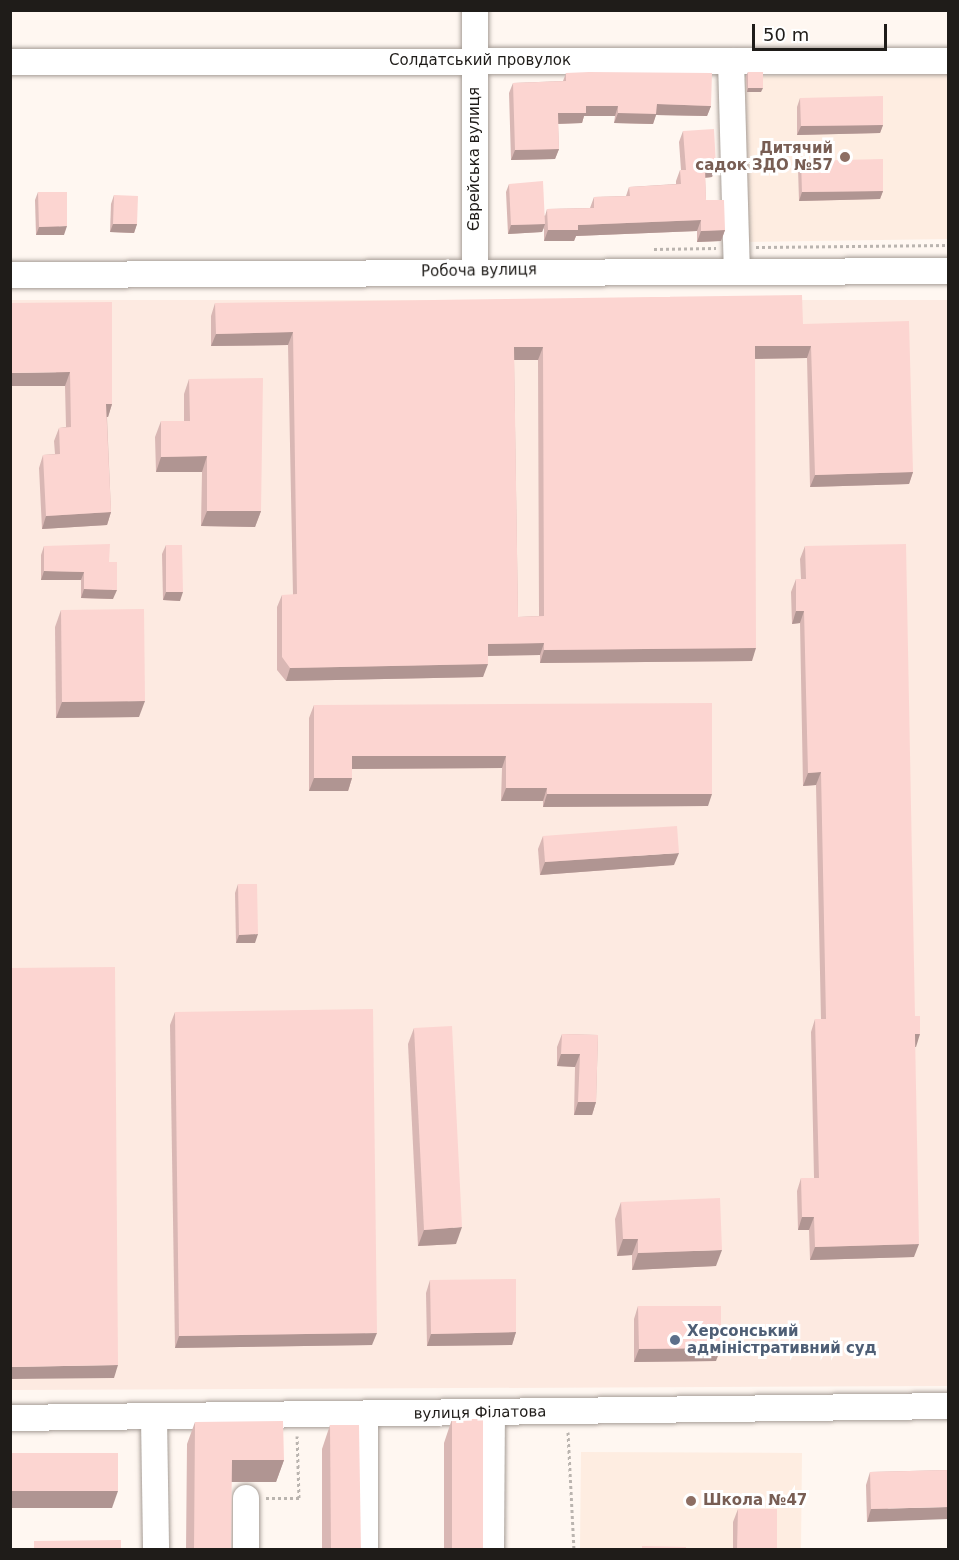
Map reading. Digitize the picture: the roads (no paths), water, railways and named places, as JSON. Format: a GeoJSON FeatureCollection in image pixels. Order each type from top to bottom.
{"type":"FeatureCollection","features":[{"type":"Feature","properties":{"kind":"street","name":"Єврейська вулиця"},"geometry":{"type":"LineString","coordinates":[[475,10],[475,271]]}},
{"type":"Feature","properties":{"kind":"street"},"geometry":{"type":"LineString","coordinates":[[731,61],[737,259]]}},
{"type":"Feature","properties":{"kind":"street","name":"Солдатський провулок"},"geometry":{"type":"LineString","coordinates":[[10,62],[948,61]]}},
{"type":"Feature","properties":{"kind":"street","name":"Робоча вулиця"},"geometry":{"type":"LineString","coordinates":[[10,276],[475,271],[737,259],[948,271]]}},
{"type":"Feature","properties":{"kind":"street","name":"вулиця Філатова"},"geometry":{"type":"LineString","coordinates":[[10,1418],[154,1418],[948,1406]]}},
{"type":"Feature","properties":{"kind":"street"},"geometry":{"type":"LineString","coordinates":[[491,1550],[492,1413]]}},
{"type":"Feature","properties":{"kind":"street"},"geometry":{"type":"LineString","coordinates":[[365,1414],[365,1550]]}},
{"type":"Feature","properties":{"kind":"street"},"geometry":{"type":"LineString","coordinates":[[154,1418],[156,1550]]}},
{"type":"Feature","properties":{"kind":"street"},"geometry":{"type":"LineString","coordinates":[[246,1498],[246,1550]]}},
{"type":"Feature","properties":{"kind":"place","name":"Дитячий садок ЗДО №57"},"geometry":{"type":"Point","coordinates":[845,157]}},
{"type":"Feature","properties":{"kind":"place","name":"Херсонський адміністративний суд"},"geometry":{"type":"Point","coordinates":[675,1340]}},
{"type":"Feature","properties":{"kind":"place","name":"Школа №47"},"geometry":{"type":"Point","coordinates":[691,1501]}}]}
